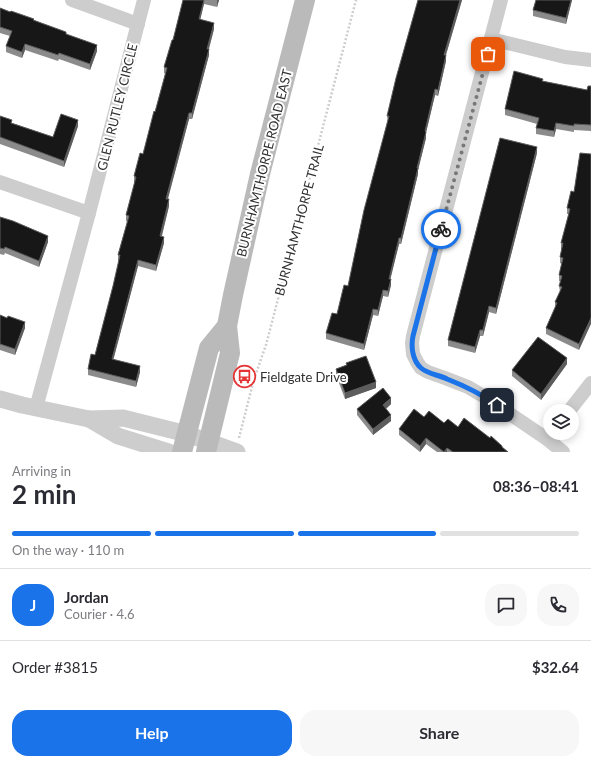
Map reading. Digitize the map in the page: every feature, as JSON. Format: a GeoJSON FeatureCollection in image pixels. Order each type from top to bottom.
{"type":"FeatureCollection","features":[{"type":"Feature","properties":{"kind":"main road","name":"BURNHAMTHORPE ROAD EAST"},"geometry":{"type":"LineString","coordinates":[[207,447],[230,353],[227,326],[260,174],[305,0]]}},
{"type":"Feature","properties":{"kind":"main road","name":"BURNHAMTHORPE ROAD EAST"},"geometry":{"type":"LineString","coordinates":[[184,443],[209,348],[227,326]]}},
{"type":"Feature","properties":{"kind":"street"},"geometry":{"type":"LineString","coordinates":[[72,0],[138,24]]}},
{"type":"Feature","properties":{"kind":"street","name":"GLEN RUTLEY CIRCLE"},"geometry":{"type":"LineString","coordinates":[[36,408],[89,213],[144,0]]}},
{"type":"Feature","properties":{"kind":"street"},"geometry":{"type":"LineString","coordinates":[[501,0],[413,336],[412,347],[415,358],[421,368],[468,388],[543,432]]}},
{"type":"Feature","properties":{"kind":"street"},"geometry":{"type":"LineString","coordinates":[[492,39],[565,57],[591,60]]}},
{"type":"Feature","properties":{"kind":"street"},"geometry":{"type":"LineString","coordinates":[[0,182],[89,213]]}},
{"type":"Feature","properties":{"kind":"street"},"geometry":{"type":"LineString","coordinates":[[574,404],[591,383]]}},
{"type":"Feature","properties":{"kind":"street"},"geometry":{"type":"LineString","coordinates":[[0,399],[89,419],[123,418],[184,443],[207,447],[238,446]]}},
{"type":"Feature","properties":{"kind":"street"},"geometry":{"type":"LineString","coordinates":[[89,419],[118,436],[169,452]]}},
{"type":"Feature","properties":{"kind":"street"},"geometry":{"type":"LineString","coordinates":[[553,440],[563,452]]}},
{"type":"Feature","properties":{"kind":"path","name":"BURNHAMTHORPE TRAIL"},"geometry":{"type":"LineString","coordinates":[[238,446],[254,379],[266,345],[356,0]]}},
{"type":"Feature","properties":{"kind":"building"},"geometry":{"type":"Polygon","coordinates":[[[183,0],[204,0],[199,19],[214,23],[207,49],[209,49],[192,113],[189,113],[166,199],[169,199],[160,236],[164,237],[156,265],[138,260],[112,359],[140,366],[136,381],[88,369],[91,354],[95,355],[113,286],[120,255],[118,255],[129,216],[126,215],[136,177],[134,176],[140,153],[143,154],[154,111],[155,112],[167,68],[164,67],[173,40],[183,0]]]}},
{"type":"Feature","properties":{"kind":"building"},"geometry":{"type":"Polygon","coordinates":[[[418,0],[460,0],[444,55],[446,55],[438,90],[435,89],[418,168],[401,238],[399,238],[389,279],[391,279],[388,291],[383,290],[378,310],[373,309],[364,344],[326,333],[332,313],[337,314],[344,285],[348,286],[364,210],[389,116],[387,116],[396,78],[418,0]]]}},
{"type":"Feature","properties":{"kind":"building"},"geometry":{"type":"Polygon","coordinates":[[[536,0],[571,0],[566,18],[533,10],[536,0]]]}},
{"type":"Feature","properties":{"kind":"building"},"geometry":{"type":"Polygon","coordinates":[[[0,8],[34,19],[33,20],[66,32],[66,34],[97,45],[90,64],[59,53],[58,55],[25,44],[22,52],[6,46],[12,31],[0,27],[0,8]]]}},
{"type":"Feature","properties":{"kind":"building"},"geometry":{"type":"Polygon","coordinates":[[[514,71],[543,79],[542,81],[587,90],[588,86],[591,86],[591,125],[574,124],[574,126],[556,123],[554,131],[536,128],[539,118],[505,109],[514,71]]]}},
{"type":"Feature","properties":{"kind":"building"},"geometry":{"type":"Polygon","coordinates":[[[61,114],[78,120],[64,161],[0,137],[0,116],[12,120],[11,123],[53,137],[61,114]]]}},
{"type":"Feature","properties":{"kind":"building"},"geometry":{"type":"Polygon","coordinates":[[[500,138],[537,147],[496,308],[489,306],[483,330],[480,330],[475,347],[448,340],[500,138]]]}},
{"type":"Feature","properties":{"kind":"building"},"geometry":{"type":"Polygon","coordinates":[[[580,153],[591,154],[591,318],[579,344],[546,328],[562,287],[559,286],[562,276],[559,275],[563,258],[560,257],[563,243],[561,243],[570,209],[567,208],[571,191],[574,192],[580,153]]]}},
{"type":"Feature","properties":{"kind":"building"},"geometry":{"type":"Polygon","coordinates":[[[0,217],[48,236],[39,261],[5,247],[4,249],[0,248],[0,217]]]}},
{"type":"Feature","properties":{"kind":"building"},"geometry":{"type":"Polygon","coordinates":[[[0,315],[25,322],[15,349],[0,344],[0,315]]]}},
{"type":"Feature","properties":{"kind":"building"},"geometry":{"type":"Polygon","coordinates":[[[538,337],[567,358],[541,394],[512,370],[538,337]]]}},
{"type":"Feature","properties":{"kind":"building"},"geometry":{"type":"Polygon","coordinates":[[[366,356],[376,382],[345,393],[336,369],[347,365],[346,363],[366,356]]]}},
{"type":"Feature","properties":{"kind":"building"},"geometry":{"type":"Polygon","coordinates":[[[383,388],[391,398],[383,405],[391,415],[373,429],[357,409],[383,388]]]}},
{"type":"Feature","properties":{"kind":"building"},"geometry":{"type":"Polygon","coordinates":[[[414,409],[424,417],[429,411],[444,423],[448,419],[458,427],[464,418],[490,438],[491,436],[508,452],[453,452],[447,448],[444,452],[426,438],[420,446],[399,429],[414,409]]]}},
{"type":"Feature","properties":{"kind":"way so far"},"geometry":{"type":"LineString","coordinates":[[441,229],[488,54]]}},
{"type":"Feature","properties":{"kind":"place","name":"Fieldgate Drive"},"geometry":{"type":"Point","coordinates":[244,377]}},
{"type":"Feature","properties":{"kind":"route"},"geometry":{"type":"LineString","coordinates":[[441,229],[413,336],[413,354],[416,362],[421,368],[468,388],[497,405]]}}]}
